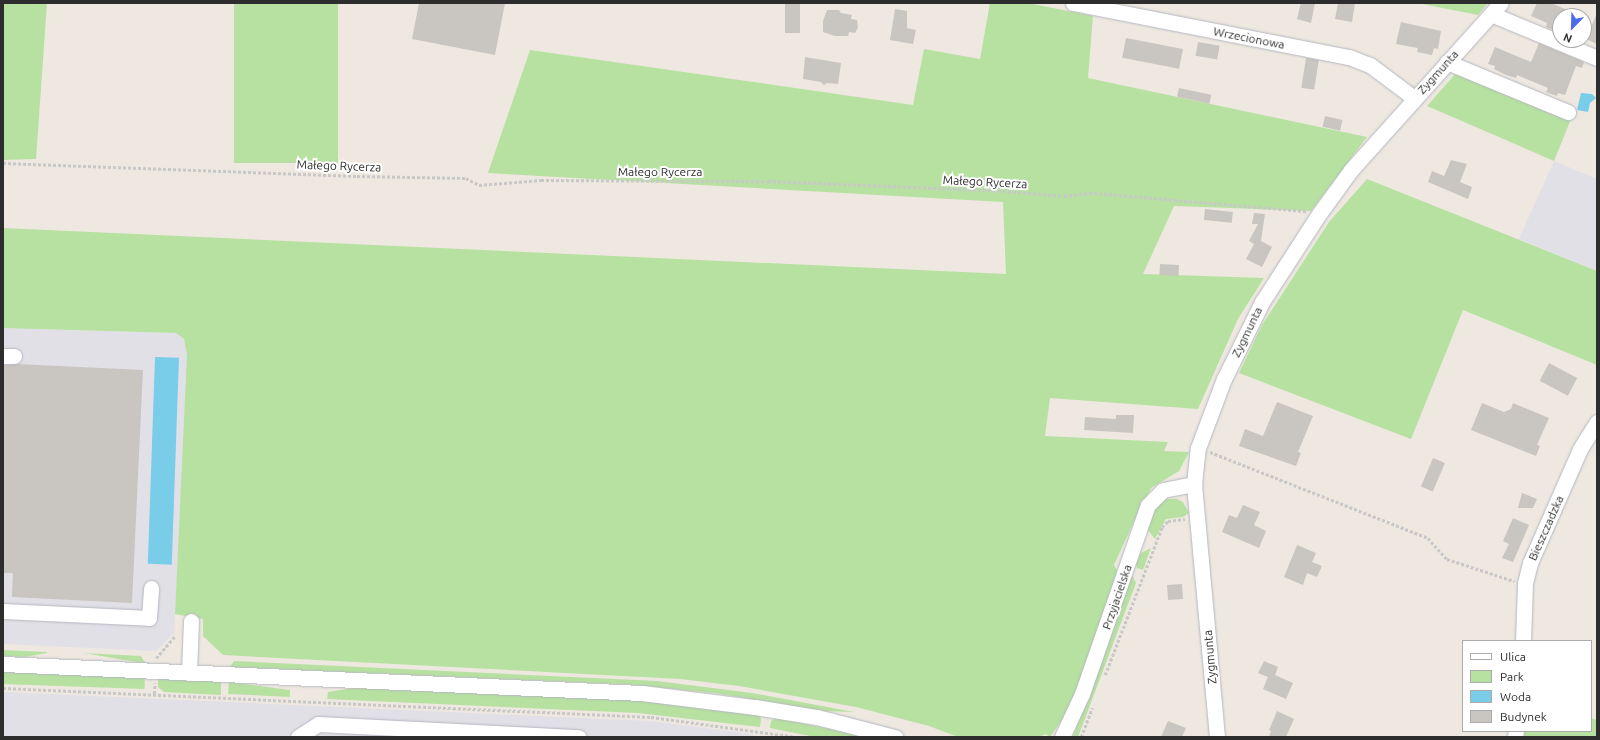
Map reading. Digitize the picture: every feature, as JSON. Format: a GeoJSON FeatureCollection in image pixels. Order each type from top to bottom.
{"type":"FeatureCollection","features":[{"type":"Feature","properties":{"kind":"street","name":"Wrzecionowa"},"geometry":{"type":"LineString","coordinates":[[1073,3],[1349,57],[1370,64],[1414,98]]}},
{"type":"Feature","properties":{"kind":"street","name":"Zygmunta"},"geometry":{"type":"LineString","coordinates":[[1217,737],[1194,484],[1198,448],[1224,379],[1250,324],[1318,214],[1351,170],[1496,8]]}},
{"type":"Feature","properties":{"kind":"street"},"geometry":{"type":"LineString","coordinates":[[1496,8],[1597,58]]}},
{"type":"Feature","properties":{"kind":"street"},"geometry":{"type":"LineString","coordinates":[[1447,62],[1568,112]]}},
{"type":"Feature","properties":{"kind":"street","name":"Bieszczadzka"},"geometry":{"type":"LineString","coordinates":[[1522,640],[1525,584],[1530,563],[1580,449],[1597,422]]}},
{"type":"Feature","properties":{"kind":"street","name":"Przyjacielska"},"geometry":{"type":"LineString","coordinates":[[1062,737],[1082,694],[1148,505],[1163,490],[1194,484]]}},
{"type":"Feature","properties":{"kind":"street"},"geometry":{"type":"LineString","coordinates":[[3,611],[149,618],[150,588]]}},
{"type":"Feature","properties":{"kind":"street"},"geometry":{"type":"LineString","coordinates":[[189,673],[191,621]]}},
{"type":"Feature","properties":{"kind":"street"},"geometry":{"type":"LineString","coordinates":[[3,664],[642,693],[763,708],[817,717],[895,737]]}},
{"type":"Feature","properties":{"kind":"street"},"geometry":{"type":"LineString","coordinates":[[298,737],[318,724],[580,737]]}},
{"type":"Feature","properties":{"kind":"path","name":"Małego Rycerza"},"geometry":{"type":"LineString","coordinates":[[3,162],[357,176],[466,178],[479,185],[540,180],[768,181],[1003,191],[1064,196],[1094,193],[1211,201],[1318,214]]}},
{"type":"Feature","properties":{"kind":"path"},"geometry":{"type":"LineString","coordinates":[[1198,448],[1428,538],[1447,559],[1525,584]]}},
{"type":"Feature","properties":{"kind":"path"},"geometry":{"type":"LineString","coordinates":[[1103,679],[1162,527],[1168,521],[1196,517]]}},
{"type":"Feature","properties":{"kind":"path"},"geometry":{"type":"LineString","coordinates":[[156,664],[157,654],[178,632]]}},
{"type":"Feature","properties":{"kind":"path"},"geometry":{"type":"LineString","coordinates":[[154,694],[155,678]]}},
{"type":"Feature","properties":{"kind":"path"},"geometry":{"type":"LineString","coordinates":[[3,688],[651,717],[797,737]]}},
{"type":"Feature","properties":{"kind":"path"},"geometry":{"type":"LineString","coordinates":[[1081,737],[1095,701]]}},
{"type":"Feature","properties":{"kind":"shaded area"},"geometry":{"type":"Polygon","coordinates":[[[1554,161],[1597,179],[1597,271],[1519,239],[1554,161]]]}},
{"type":"Feature","properties":{"kind":"shaded area"},"geometry":{"type":"Polygon","coordinates":[[[3,328],[176,333],[184,339],[187,355],[187,383],[174,633],[156,651],[3,644],[3,328]]]}},
{"type":"Feature","properties":{"kind":"shaded area"},"geometry":{"type":"Polygon","coordinates":[[[3,692],[649,721],[754,734],[753,737],[3,737],[3,692]]]}},
{"type":"Feature","properties":{"kind":"green space"},"geometry":{"type":"Polygon","coordinates":[[[3,3],[47,3],[36,159],[3,160],[3,3]]]}},
{"type":"Feature","properties":{"kind":"green space"},"geometry":{"type":"Polygon","coordinates":[[[234,3],[338,3],[338,163],[234,163],[234,3]]]}},
{"type":"Feature","properties":{"kind":"green space"},"geometry":{"type":"Polygon","coordinates":[[[990,3],[1028,3],[1093,16],[1088,78],[1367,137],[1311,211],[1174,206],[1143,274],[1264,278],[1238,319],[1198,409],[1050,398],[1045,436],[1168,442],[1164,451],[1189,452],[1179,471],[1151,488],[1136,517],[1114,565],[1119,574],[1077,690],[1066,714],[1050,737],[1046,734],[1039,737],[958,737],[929,726],[856,707],[739,686],[680,679],[223,655],[203,636],[203,619],[175,614],[187,355],[184,339],[176,333],[3,328],[3,228],[1006,274],[1003,202],[488,173],[530,50],[913,105],[924,49],[980,59],[990,3]]]}},
{"type":"Feature","properties":{"kind":"green space"},"geometry":{"type":"Polygon","coordinates":[[[1417,3],[1488,3],[1478,15],[1417,3]]]}},
{"type":"Feature","properties":{"kind":"green space"},"geometry":{"type":"Polygon","coordinates":[[[1457,72],[1571,119],[1554,161],[1427,106],[1457,72]]]}},
{"type":"Feature","properties":{"kind":"green space"},"geometry":{"type":"Polygon","coordinates":[[[1367,179],[1597,271],[1597,365],[1463,310],[1411,439],[1239,373],[1262,325],[1329,222],[1367,179]]]}},
{"type":"Feature","properties":{"kind":"green space"},"geometry":{"type":"Polygon","coordinates":[[[1166,499],[1177,499],[1183,502],[1189,513],[1183,517],[1166,519],[1155,539],[1148,530],[1148,524],[1154,509],[1166,499]]]}},
{"type":"Feature","properties":{"kind":"green space"},"geometry":{"type":"Polygon","coordinates":[[[1151,548],[1143,570],[1137,568],[1136,563],[1141,553],[1151,548]]]}},
{"type":"Feature","properties":{"kind":"green space"},"geometry":{"type":"Polygon","coordinates":[[[1132,575],[1136,583],[1078,737],[1073,737],[1132,575]]]}},
{"type":"Feature","properties":{"kind":"green space"},"geometry":{"type":"Polygon","coordinates":[[[3,650],[47,653],[24,657],[3,656],[3,650]]]}},
{"type":"Feature","properties":{"kind":"green space"},"geometry":{"type":"Polygon","coordinates":[[[84,653],[141,656],[145,663],[130,661],[84,653]]]}},
{"type":"Feature","properties":{"kind":"green space"},"geometry":{"type":"Polygon","coordinates":[[[234,661],[657,681],[752,693],[854,712],[822,711],[721,694],[637,685],[230,667],[234,661]]]}},
{"type":"Feature","properties":{"kind":"green space"},"geometry":{"type":"Polygon","coordinates":[[[3,672],[145,677],[144,689],[3,684],[3,672]]]}},
{"type":"Feature","properties":{"kind":"green space"},"geometry":{"type":"Polygon","coordinates":[[[158,678],[221,681],[221,695],[164,692],[158,687],[158,678]]]}},
{"type":"Feature","properties":{"kind":"green space"},"geometry":{"type":"Polygon","coordinates":[[[229,682],[290,690],[290,697],[228,694],[229,682]]]}},
{"type":"Feature","properties":{"kind":"green space"},"geometry":{"type":"Polygon","coordinates":[[[354,688],[632,700],[759,715],[761,719],[760,727],[638,713],[327,699],[328,692],[354,688]]]}},
{"type":"Feature","properties":{"kind":"green space"},"geometry":{"type":"Polygon","coordinates":[[[775,718],[864,737],[815,737],[770,728],[771,721],[775,718]]]}},
{"type":"Feature","properties":{"kind":"green space"},"geometry":{"type":"Polygon","coordinates":[[[1592,718],[1597,720],[1597,737],[1515,737],[1516,732],[1592,732],[1592,718]]]}},
{"type":"Feature","properties":{"kind":"water"},"geometry":{"type":"Polygon","coordinates":[[[1581,93],[1592,94],[1596,98],[1590,103],[1588,112],[1577,110],[1581,93]]]}},
{"type":"Feature","properties":{"kind":"water"},"geometry":{"type":"Polygon","coordinates":[[[155,357],[179,358],[172,565],[148,564],[155,357]]]}},
{"type":"Feature","properties":{"kind":"building"},"geometry":{"type":"Polygon","coordinates":[[[419,3],[505,3],[495,55],[412,39],[419,3]]]}},
{"type":"Feature","properties":{"kind":"building"},"geometry":{"type":"Polygon","coordinates":[[[785,3],[800,3],[800,33],[785,33],[785,3]]]}},
{"type":"Feature","properties":{"kind":"building"},"geometry":{"type":"Polygon","coordinates":[[[1301,3],[1315,3],[1311,23],[1297,19],[1301,3]]]}},
{"type":"Feature","properties":{"kind":"building"},"geometry":{"type":"Polygon","coordinates":[[[1338,3],[1355,3],[1352,22],[1335,19],[1338,3]]]}},
{"type":"Feature","properties":{"kind":"building"},"geometry":{"type":"Polygon","coordinates":[[[1537,3],[1551,3],[1563,8],[1552,8],[1552,30],[1546,27],[1547,23],[1531,16],[1537,3]]]}},
{"type":"Feature","properties":{"kind":"building"},"geometry":{"type":"Polygon","coordinates":[[[895,9],[907,11],[907,28],[916,30],[913,44],[890,40],[895,9]]]}},
{"type":"Feature","properties":{"kind":"building"},"geometry":{"type":"Polygon","coordinates":[[[827,10],[839,10],[841,13],[852,15],[851,19],[857,20],[858,27],[855,33],[849,32],[848,36],[835,36],[823,32],[823,21],[827,10]]]}},
{"type":"Feature","properties":{"kind":"building"},"geometry":{"type":"Polygon","coordinates":[[[1597,13],[1597,44],[1592,42],[1592,25],[1597,13]]]}},
{"type":"Feature","properties":{"kind":"building"},"geometry":{"type":"Polygon","coordinates":[[[1401,22],[1441,31],[1438,49],[1434,48],[1432,55],[1417,52],[1418,48],[1396,44],[1401,22]]]}},
{"type":"Feature","properties":{"kind":"building"},"geometry":{"type":"Polygon","coordinates":[[[1126,38],[1183,49],[1179,69],[1122,58],[1126,38]]]}},
{"type":"Feature","properties":{"kind":"building"},"geometry":{"type":"Polygon","coordinates":[[[1198,42],[1220,46],[1217,60],[1196,56],[1198,42]]]}},
{"type":"Feature","properties":{"kind":"building"},"geometry":{"type":"Polygon","coordinates":[[[1539,43],[1584,62],[1582,68],[1576,66],[1565,95],[1558,93],[1557,96],[1546,92],[1548,88],[1517,75],[1516,78],[1506,75],[1494,69],[1495,66],[1488,64],[1495,47],[1531,62],[1539,43]]]}},
{"type":"Feature","properties":{"kind":"building"},"geometry":{"type":"Polygon","coordinates":[[[805,57],[841,63],[838,84],[827,83],[824,85],[821,82],[803,79],[805,57]]]}},
{"type":"Feature","properties":{"kind":"building"},"geometry":{"type":"Polygon","coordinates":[[[1306,58],[1319,60],[1314,90],[1301,88],[1306,58]]]}},
{"type":"Feature","properties":{"kind":"building"},"geometry":{"type":"Polygon","coordinates":[[[1179,88],[1211,95],[1209,104],[1177,97],[1179,88]]]}},
{"type":"Feature","properties":{"kind":"building"},"geometry":{"type":"Polygon","coordinates":[[[1325,116],[1343,120],[1340,131],[1323,127],[1325,116]]]}},
{"type":"Feature","properties":{"kind":"building"},"geometry":{"type":"Polygon","coordinates":[[[1451,160],[1467,164],[1460,182],[1472,187],[1468,199],[1428,182],[1432,171],[1444,176],[1451,160]]]}},
{"type":"Feature","properties":{"kind":"building"},"geometry":{"type":"Polygon","coordinates":[[[1205,209],[1233,212],[1232,223],[1204,220],[1205,209]]]}},
{"type":"Feature","properties":{"kind":"building"},"geometry":{"type":"Polygon","coordinates":[[[1254,213],[1265,214],[1261,241],[1272,247],[1262,267],[1246,259],[1254,244],[1249,241],[1258,224],[1252,224],[1254,213]]]}},
{"type":"Feature","properties":{"kind":"building"},"geometry":{"type":"Polygon","coordinates":[[[1160,264],[1179,265],[1178,276],[1159,275],[1160,264]]]}},
{"type":"Feature","properties":{"kind":"building"},"geometry":{"type":"Polygon","coordinates":[[[1549,363],[1577,378],[1568,396],[1540,381],[1549,363]]]}},
{"type":"Feature","properties":{"kind":"building"},"geometry":{"type":"Polygon","coordinates":[[[17,364],[143,370],[132,603],[12,597],[13,573],[4,573],[3,561],[3,365],[17,364]]]}},
{"type":"Feature","properties":{"kind":"building"},"geometry":{"type":"Polygon","coordinates":[[[1277,402],[1313,416],[1298,452],[1301,453],[1296,466],[1239,446],[1245,429],[1263,436],[1277,402]]]}},
{"type":"Feature","properties":{"kind":"building"},"geometry":{"type":"Polygon","coordinates":[[[1482,403],[1504,412],[1511,409],[1513,403],[1549,418],[1537,445],[1540,446],[1536,456],[1471,430],[1482,403]]]}},
{"type":"Feature","properties":{"kind":"building"},"geometry":{"type":"Polygon","coordinates":[[[1116,415],[1134,415],[1133,433],[1084,430],[1085,417],[1116,419],[1116,415]]]}},
{"type":"Feature","properties":{"kind":"building"},"geometry":{"type":"Polygon","coordinates":[[[1433,458],[1445,463],[1433,492],[1421,487],[1433,458]]]}},
{"type":"Feature","properties":{"kind":"building"},"geometry":{"type":"Polygon","coordinates":[[[1522,493],[1537,499],[1533,508],[1518,508],[1522,493]]]}},
{"type":"Feature","properties":{"kind":"building"},"geometry":{"type":"Polygon","coordinates":[[[1243,505],[1260,512],[1254,525],[1266,531],[1259,548],[1222,532],[1229,515],[1237,518],[1243,505]]]}},
{"type":"Feature","properties":{"kind":"building"},"geometry":{"type":"Polygon","coordinates":[[[1513,518],[1529,525],[1513,562],[1502,558],[1509,544],[1503,541],[1513,518]]]}},
{"type":"Feature","properties":{"kind":"building"},"geometry":{"type":"Polygon","coordinates":[[[1297,545],[1316,553],[1312,562],[1322,566],[1317,577],[1307,573],[1303,585],[1284,577],[1297,545]]]}},
{"type":"Feature","properties":{"kind":"building"},"geometry":{"type":"Polygon","coordinates":[[[1182,584],[1183,599],[1168,600],[1167,585],[1182,584]]]}},
{"type":"Feature","properties":{"kind":"building"},"geometry":{"type":"Polygon","coordinates":[[[1264,661],[1278,667],[1275,675],[1293,683],[1286,699],[1263,689],[1268,677],[1258,673],[1264,661]]]}},
{"type":"Feature","properties":{"kind":"building"},"geometry":{"type":"Polygon","coordinates":[[[1277,711],[1294,719],[1286,737],[1269,737],[1271,731],[1269,730],[1277,711]]]}},
{"type":"Feature","properties":{"kind":"building"},"geometry":{"type":"Polygon","coordinates":[[[1168,721],[1186,728],[1182,737],[1161,737],[1168,721]]]}}]}
